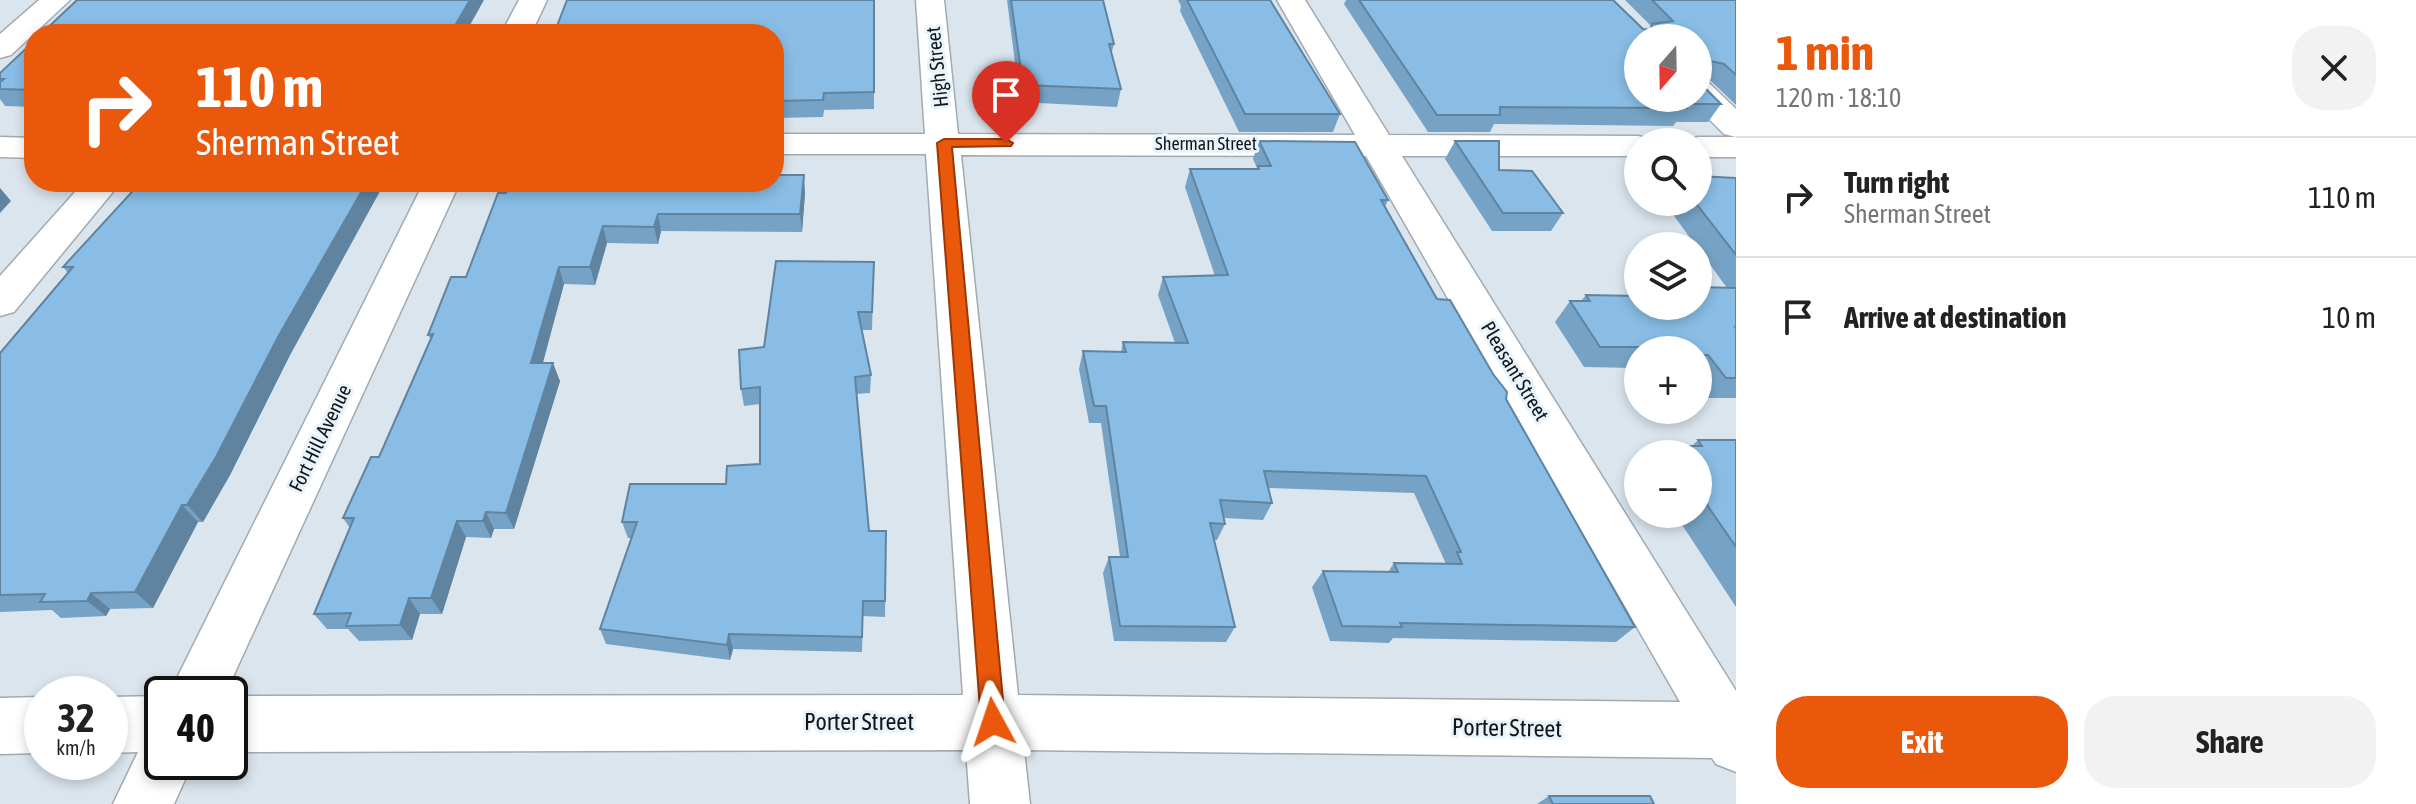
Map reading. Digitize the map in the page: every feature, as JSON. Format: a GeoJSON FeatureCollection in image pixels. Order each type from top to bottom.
{"type":"FeatureCollection","features":[{"type":"Feature","properties":{"kind":"street"},"geometry":{"type":"LineString","coordinates":[[29,24],[56,0]]}},
{"type":"Feature","properties":{"kind":"street"},"geometry":{"type":"LineString","coordinates":[[521,24],[533,0]]}},
{"type":"Feature","properties":{"kind":"street","name":"High Street"},"geometry":{"type":"LineString","coordinates":[[930,0],[1000,804]]}},
{"type":"Feature","properties":{"kind":"street","name":"Pleasant Street"},"geometry":{"type":"LineString","coordinates":[[1291,0],[1732,737]]}},
{"type":"Feature","properties":{"kind":"street"},"geometry":{"type":"LineString","coordinates":[[0,49],[24,28]]}},
{"type":"Feature","properties":{"kind":"street"},"geometry":{"type":"LineString","coordinates":[[1712,104],[1736,127]]}},
{"type":"Feature","properties":{"kind":"street","name":"Sherman Street"},"geometry":{"type":"LineString","coordinates":[[784,144],[1624,146]]}},
{"type":"Feature","properties":{"kind":"street"},"geometry":{"type":"LineString","coordinates":[[0,147],[24,148]]}},
{"type":"Feature","properties":{"kind":"street"},"geometry":{"type":"LineString","coordinates":[[1712,147],[1736,147]]}},
{"type":"Feature","properties":{"kind":"street"},"geometry":{"type":"LineString","coordinates":[[0,302],[94,192]]}},
{"type":"Feature","properties":{"kind":"street","name":"Fort Hill Avenue"},"geometry":{"type":"LineString","coordinates":[[206,676],[437,192]]}},
{"type":"Feature","properties":{"kind":"street","name":"Porter Street"},"geometry":{"type":"LineString","coordinates":[[248,724],[993,722],[1732,737]]}},
{"type":"Feature","properties":{"kind":"street"},"geometry":{"type":"LineString","coordinates":[[0,726],[24,725]]}},
{"type":"Feature","properties":{"kind":"street"},"geometry":{"type":"LineString","coordinates":[[143,804],[155,780]]}},
{"type":"Feature","properties":{"kind":"building"},"geometry":{"type":"Polygon","coordinates":[[[77,0],[470,0],[456,24],[52,24],[77,0]]]}},
{"type":"Feature","properties":{"kind":"building"},"geometry":{"type":"Polygon","coordinates":[[[567,0],[874,0],[874,92],[824,93],[823,100],[784,101],[784,24],[558,24],[567,0]]]}},
{"type":"Feature","properties":{"kind":"building"},"geometry":{"type":"Polygon","coordinates":[[[1011,0],[1103,0],[1114,44],[1109,44],[1121,89],[1023,85],[1011,0]]]}},
{"type":"Feature","properties":{"kind":"building"},"geometry":{"type":"Polygon","coordinates":[[[1187,0],[1270,0],[1340,114],[1245,114],[1187,0]]]}},
{"type":"Feature","properties":{"kind":"building"},"geometry":{"type":"Polygon","coordinates":[[[1359,0],[1613,0],[1638,24],[1624,24],[1624,108],[1500,107],[1500,115],[1437,115],[1359,0]]]}},
{"type":"Feature","properties":{"kind":"building"},"geometry":{"type":"Polygon","coordinates":[[[1652,0],[1736,0],[1736,75],[1724,64],[1712,61],[1712,24],[1652,24],[1673,21],[1652,0]]]}},
{"type":"Feature","properties":{"kind":"building"},"geometry":{"type":"Polygon","coordinates":[[[24,50],[24,90],[0,89],[0,82],[4,79],[0,79],[0,73],[24,50]]]}},
{"type":"Feature","properties":{"kind":"building"},"geometry":{"type":"Polygon","coordinates":[[[1712,95],[1721,104],[1712,104],[1712,95]]]}},
{"type":"Feature","properties":{"kind":"building"},"geometry":{"type":"Polygon","coordinates":[[[1259,141],[1355,142],[1388,200],[1381,200],[1437,299],[1450,300],[1493,374],[1507,392],[1506,399],[1635,627],[1400,623],[1402,627],[1342,626],[1323,571],[1398,572],[1394,563],[1462,564],[1457,552],[1461,552],[1426,476],[1264,471],[1272,503],[1220,500],[1225,524],[1210,523],[1235,627],[1120,626],[1109,557],[1128,557],[1106,406],[1094,406],[1083,351],[1126,352],[1123,342],[1188,343],[1163,277],[1228,275],[1190,169],[1259,169],[1258,166],[1271,166],[1259,141]]]}},
{"type":"Feature","properties":{"kind":"building"},"geometry":{"type":"Polygon","coordinates":[[[1455,141],[1499,141],[1499,170],[1532,171],[1563,213],[1503,213],[1455,141]]]}},
{"type":"Feature","properties":{"kind":"building"},"geometry":{"type":"Polygon","coordinates":[[[784,175],[804,175],[800,214],[658,214],[654,227],[603,226],[590,267],[559,267],[531,363],[553,363],[506,513],[486,512],[483,521],[457,521],[431,598],[409,598],[400,625],[346,626],[351,613],[314,614],[354,518],[343,518],[371,457],[379,457],[433,334],[428,335],[451,277],[466,277],[498,193],[784,192],[784,175]]]}},
{"type":"Feature","properties":{"kind":"building"},"geometry":{"type":"Polygon","coordinates":[[[1712,177],[1736,178],[1736,255],[1706,216],[1712,216],[1712,177]]]}},
{"type":"Feature","properties":{"kind":"building"},"geometry":{"type":"Polygon","coordinates":[[[132,192],[361,192],[278,337],[216,457],[187,505],[182,505],[135,592],[91,593],[87,601],[40,602],[45,594],[0,595],[0,353],[73,267],[63,267],[132,192]]]}},
{"type":"Feature","properties":{"kind":"building"},"geometry":{"type":"Polygon","coordinates":[[[776,261],[874,262],[872,312],[858,312],[871,375],[855,377],[869,531],[886,531],[885,601],[863,601],[862,637],[729,634],[727,645],[600,629],[637,522],[622,522],[630,484],[726,484],[727,466],[760,464],[760,387],[741,389],[739,350],[764,347],[776,261]]]}},
{"type":"Feature","properties":{"kind":"building"},"geometry":{"type":"Polygon","coordinates":[[[1712,287],[1736,288],[1736,378],[1726,378],[1712,360],[1712,336],[1624,336],[1624,347],[1600,347],[1570,301],[1590,301],[1586,295],[1624,296],[1624,320],[1712,320],[1712,287]]]}},
{"type":"Feature","properties":{"kind":"building"},"geometry":{"type":"Polygon","coordinates":[[[1712,440],[1736,440],[1736,547],[1712,512],[1712,440]]]}},
{"type":"Feature","properties":{"kind":"building"},"geometry":{"type":"Polygon","coordinates":[[[1549,796],[1650,796],[1654,804],[1553,804],[1549,796]]]}},
{"type":"Feature","properties":{"kind":"route"},"geometry":{"type":"LineString","coordinates":[[993,722],[944,143],[1006,143]]}}]}
